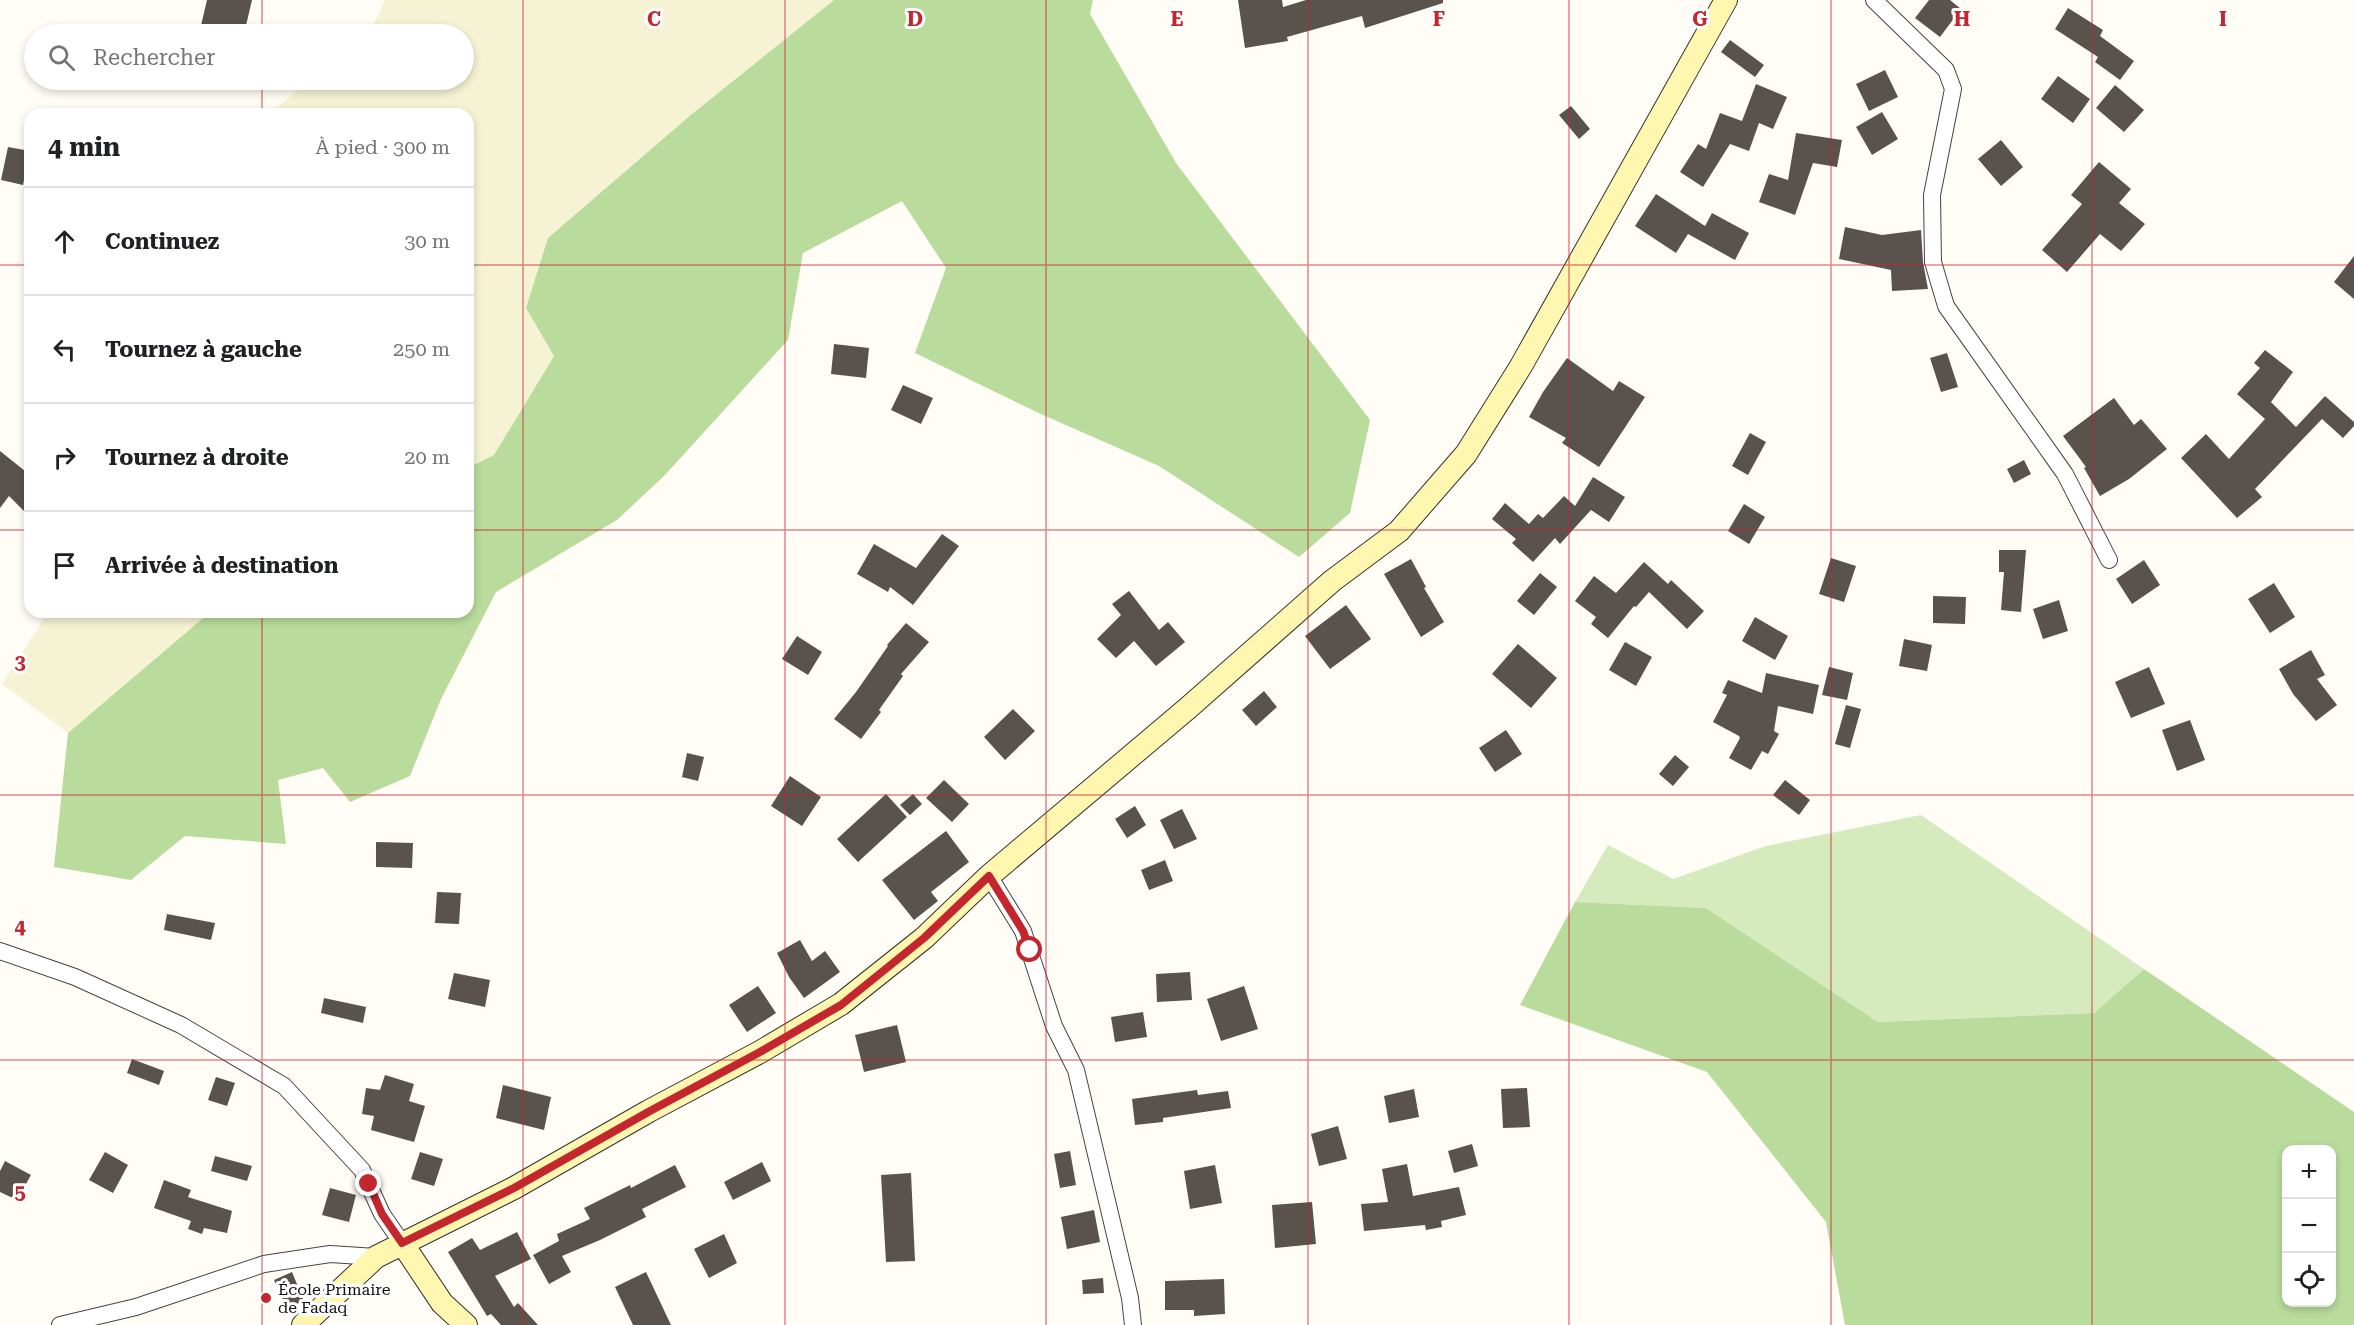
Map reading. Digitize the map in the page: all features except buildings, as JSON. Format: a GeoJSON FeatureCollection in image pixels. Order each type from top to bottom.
{"type":"FeatureCollection","features":[{"type":"Feature","properties":{"kind":"street"},"geometry":{"type":"LineString","coordinates":[[303,1325],[376,1257],[514,1188],[841,1005],[924,938],[989,876],[1188,708],[1332,581],[1400,531],[1466,454],[1527,356],[1726,0]]}},
{"type":"Feature","properties":{"kind":"street"},"geometry":{"type":"LineString","coordinates":[[1874,0],[1946,70],[1953,89],[1932,195],[1933,262],[1947,306],[2065,474],[2109,560]]}},
{"type":"Feature","properties":{"kind":"street"},"geometry":{"type":"LineString","coordinates":[[989,876],[1023,931],[1054,1026],[1076,1070],[1130,1298],[1133,1325]]}},
{"type":"Feature","properties":{"kind":"street"},"geometry":{"type":"LineString","coordinates":[[0,951],[75,976],[181,1025],[284,1086],[362,1170],[382,1214],[442,1303],[466,1325]]}},
{"type":"Feature","properties":{"kind":"street"},"geometry":{"type":"LineString","coordinates":[[60,1325],[136,1307],[264,1264],[330,1254],[376,1257]]}},
{"type":"Feature","properties":{"kind":"shaded area"},"geometry":{"type":"Polygon","coordinates":[[[385,0],[834,0],[692,114],[526,308],[554,356],[494,455],[474,465],[474,108],[273,108],[299,90],[474,90],[474,24],[374,24],[385,0]]]}},
{"type":"Feature","properties":{"kind":"shaded area"},"geometry":{"type":"Polygon","coordinates":[[[44,618],[204,618],[68,733],[2,684],[44,618]]]}},
{"type":"Feature","properties":{"kind":"green space"},"geometry":{"type":"Polygon","coordinates":[[[834,0],[1093,0],[1090,14],[1176,163],[1370,420],[1350,513],[1299,557],[1159,466],[1043,415],[915,353],[946,268],[902,201],[803,253],[788,340],[665,475],[617,520],[496,592],[441,699],[410,776],[350,802],[323,768],[278,780],[286,844],[185,836],[131,880],[54,867],[68,733],[204,618],[474,618],[474,465],[494,455],[554,356],[526,308],[548,238],[692,114],[834,0]]]}},
{"type":"Feature","properties":{"kind":"green space"},"geometry":{"type":"Polygon","coordinates":[[[1921,815],[2144,969],[2094,1013],[1878,1022],[1706,908],[1575,902],[1608,845],[1673,879],[1766,846],[1921,815]]]}},
{"type":"Feature","properties":{"kind":"green space"},"geometry":{"type":"Polygon","coordinates":[[[1575,902],[1706,908],[1878,1022],[2094,1013],[2144,969],[2354,1112],[2354,1325],[1845,1325],[1826,1222],[1707,1072],[1520,1005],[1575,902]]]}},
{"type":"Feature","properties":{"kind":"place","name":"École Primaire de Fadaq"},"geometry":{"type":"Point","coordinates":[266,1298]}},
{"type":"Feature","properties":{"kind":"route"},"geometry":{"type":"LineString","coordinates":[[369,1184],[382,1214],[402,1243],[514,1188],[841,1005],[924,938],[989,876],[1023,931],[1030,950]]}}]}
